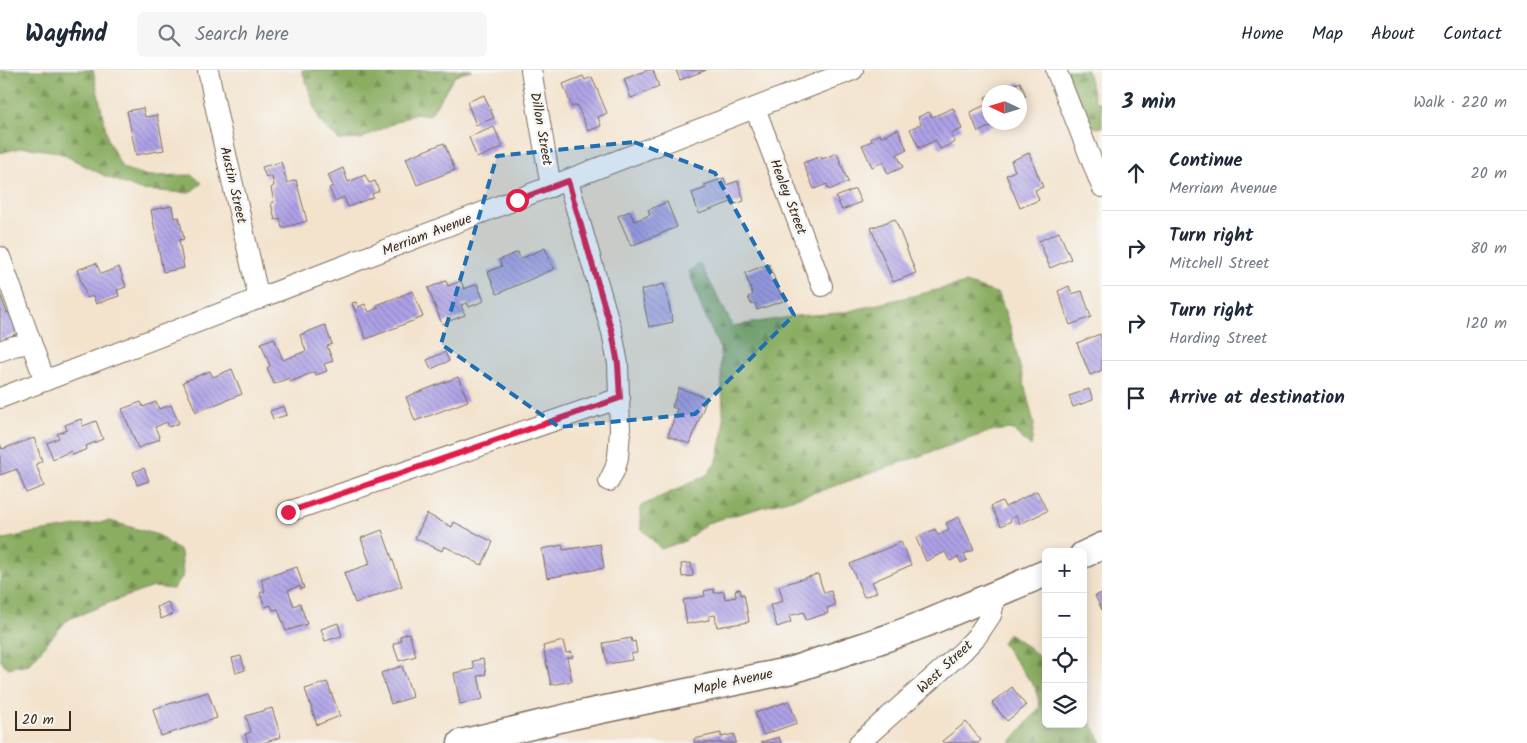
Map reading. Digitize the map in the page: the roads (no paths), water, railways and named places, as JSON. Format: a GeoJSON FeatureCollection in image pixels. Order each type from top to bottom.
{"type":"FeatureCollection","features":[{"type":"Feature","properties":{"kind":"main road"},"geometry":{"type":"LineString","coordinates":[[1087,553],[1102,546]]}},
{"type":"Feature","properties":{"kind":"main road"},"geometry":{"type":"LineString","coordinates":[[996,595],[1042,575]]}},
{"type":"Feature","properties":{"kind":"main road","name":"Maple Avenue"},"geometry":{"type":"LineString","coordinates":[[461,743],[572,716],[792,670],[887,638],[996,595]]}},
{"type":"Feature","properties":{"kind":"street","name":"Austin Street"},"geometry":{"type":"LineString","coordinates":[[208,70],[259,300]]}},
{"type":"Feature","properties":{"kind":"street","name":"Dillon Street"},"geometry":{"type":"LineString","coordinates":[[531,70],[560,184],[612,332],[618,364],[620,430],[618,456],[615,469],[609,481]]}},
{"type":"Feature","properties":{"kind":"street","name":"Merriam Avenue"},"geometry":{"type":"LineString","coordinates":[[0,398],[853,70]]}},
{"type":"Feature","properties":{"kind":"street"},"geometry":{"type":"LineString","coordinates":[[1056,70],[1102,187]]}},
{"type":"Feature","properties":{"kind":"street","name":"Healey Street"},"geometry":{"type":"LineString","coordinates":[[755,108],[822,286]]}},
{"type":"Feature","properties":{"kind":"street"},"geometry":{"type":"LineString","coordinates":[[0,256],[45,381]]}},
{"type":"Feature","properties":{"kind":"street"},"geometry":{"type":"LineString","coordinates":[[0,351],[31,343]]}},
{"type":"Feature","properties":{"kind":"street"},"geometry":{"type":"LineString","coordinates":[[288,512],[620,398]]}},
{"type":"Feature","properties":{"kind":"street","name":"West Street"},"geometry":{"type":"LineString","coordinates":[[859,743],[964,651],[991,615],[996,595]]}}]}
